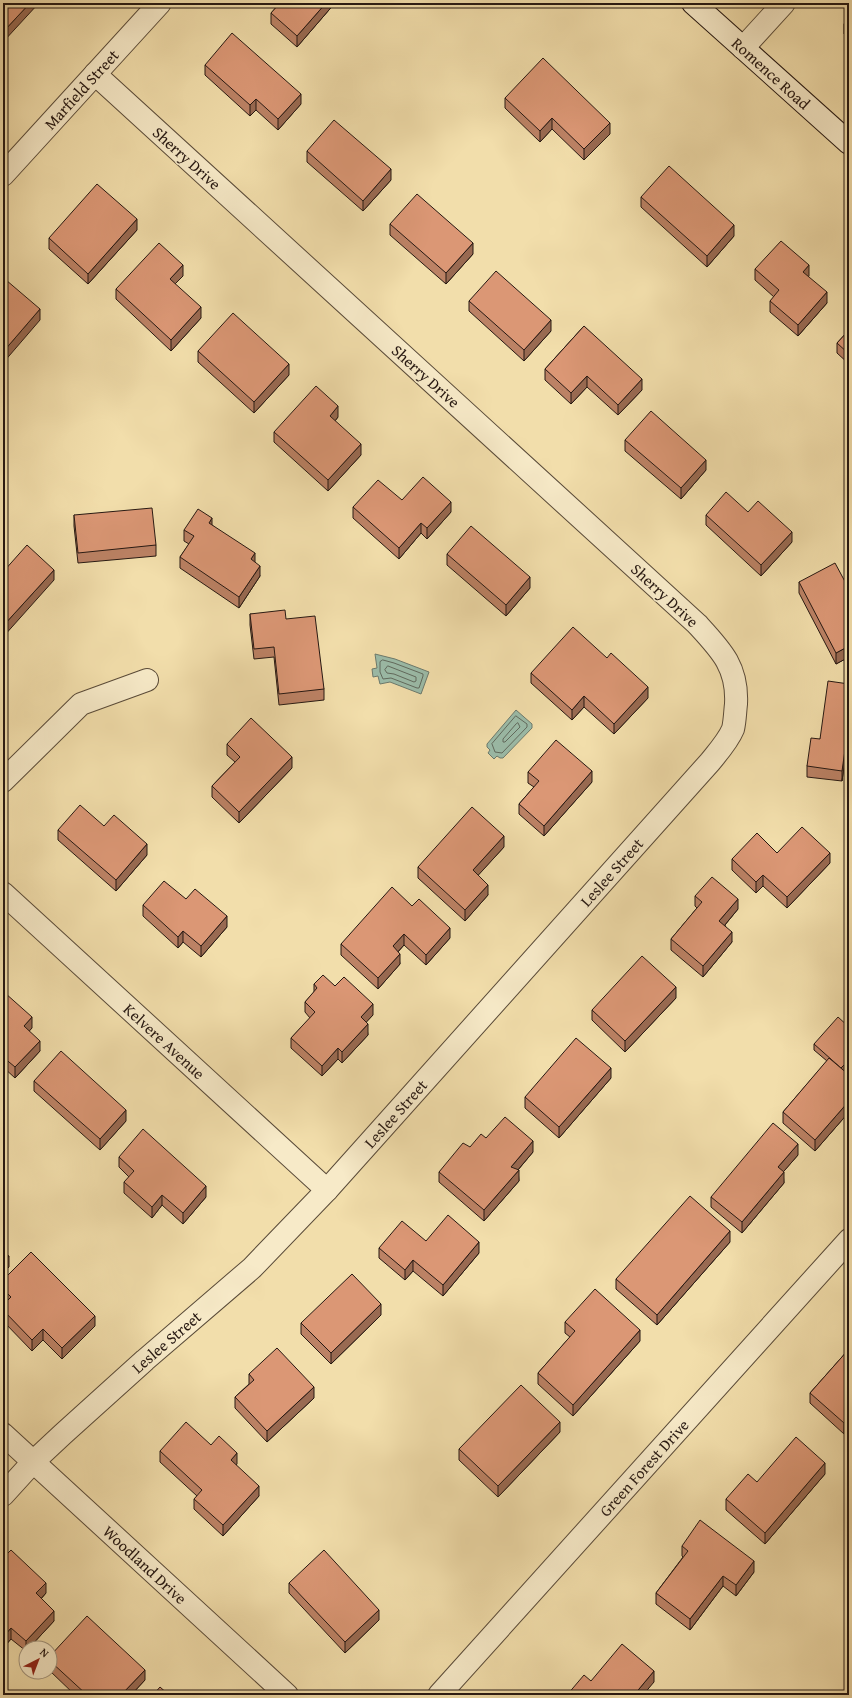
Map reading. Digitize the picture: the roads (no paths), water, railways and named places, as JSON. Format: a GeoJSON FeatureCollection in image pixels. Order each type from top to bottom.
{"type":"FeatureCollection","features":[{"type":"Feature","properties":{"kind":"street","name":"Marfield Street"},"geometry":{"type":"LineString","coordinates":[[3,175],[160,3]]}},
{"type":"Feature","properties":{"kind":"street","name":"Romence Road"},"geometry":{"type":"LineString","coordinates":[[693,3],[849,143]]}},
{"type":"Feature","properties":{"kind":"street"},"geometry":{"type":"LineString","coordinates":[[743,48],[784,3]]}},
{"type":"Feature","properties":{"kind":"street","name":"Sherry Drive"},"geometry":{"type":"LineString","coordinates":[[95,74],[698,624],[720,650],[730,666],[736,693]]}},
{"type":"Feature","properties":{"kind":"street"},"geometry":{"type":"LineString","coordinates":[[3,781],[82,704],[147,680]]}},
{"type":"Feature","properties":{"kind":"street","name":"Leslee Street"},"geometry":{"type":"LineString","coordinates":[[3,1495],[33,1462],[145,1360],[252,1268],[327,1190],[710,762],[725,742],[732,729],[735,717],[736,693]]}},
{"type":"Feature","properties":{"kind":"street","name":"Kelvere Avenue"},"geometry":{"type":"LineString","coordinates":[[3,892],[327,1190]]}},
{"type":"Feature","properties":{"kind":"street","name":"Green Forest Drive"},"geometry":{"type":"LineString","coordinates":[[439,1695],[849,1240]]}},
{"type":"Feature","properties":{"kind":"street","name":"Woodland Drive"},"geometry":{"type":"LineString","coordinates":[[3,1434],[287,1695]]}},
{"type":"Feature","properties":{"kind":"water"},"geometry":{"type":"Polygon","coordinates":[[[375,654],[395,659],[429,672],[421,694],[390,682],[380,684],[378,676],[373,677],[372,669],[377,668],[375,654]]]}},
{"type":"Feature","properties":{"kind":"water"},"geometry":{"type":"Polygon","coordinates":[[[516,710],[532,724],[532,728],[503,758],[497,756],[494,759],[488,753],[490,750],[487,747],[487,744],[516,710]]]}}]}
